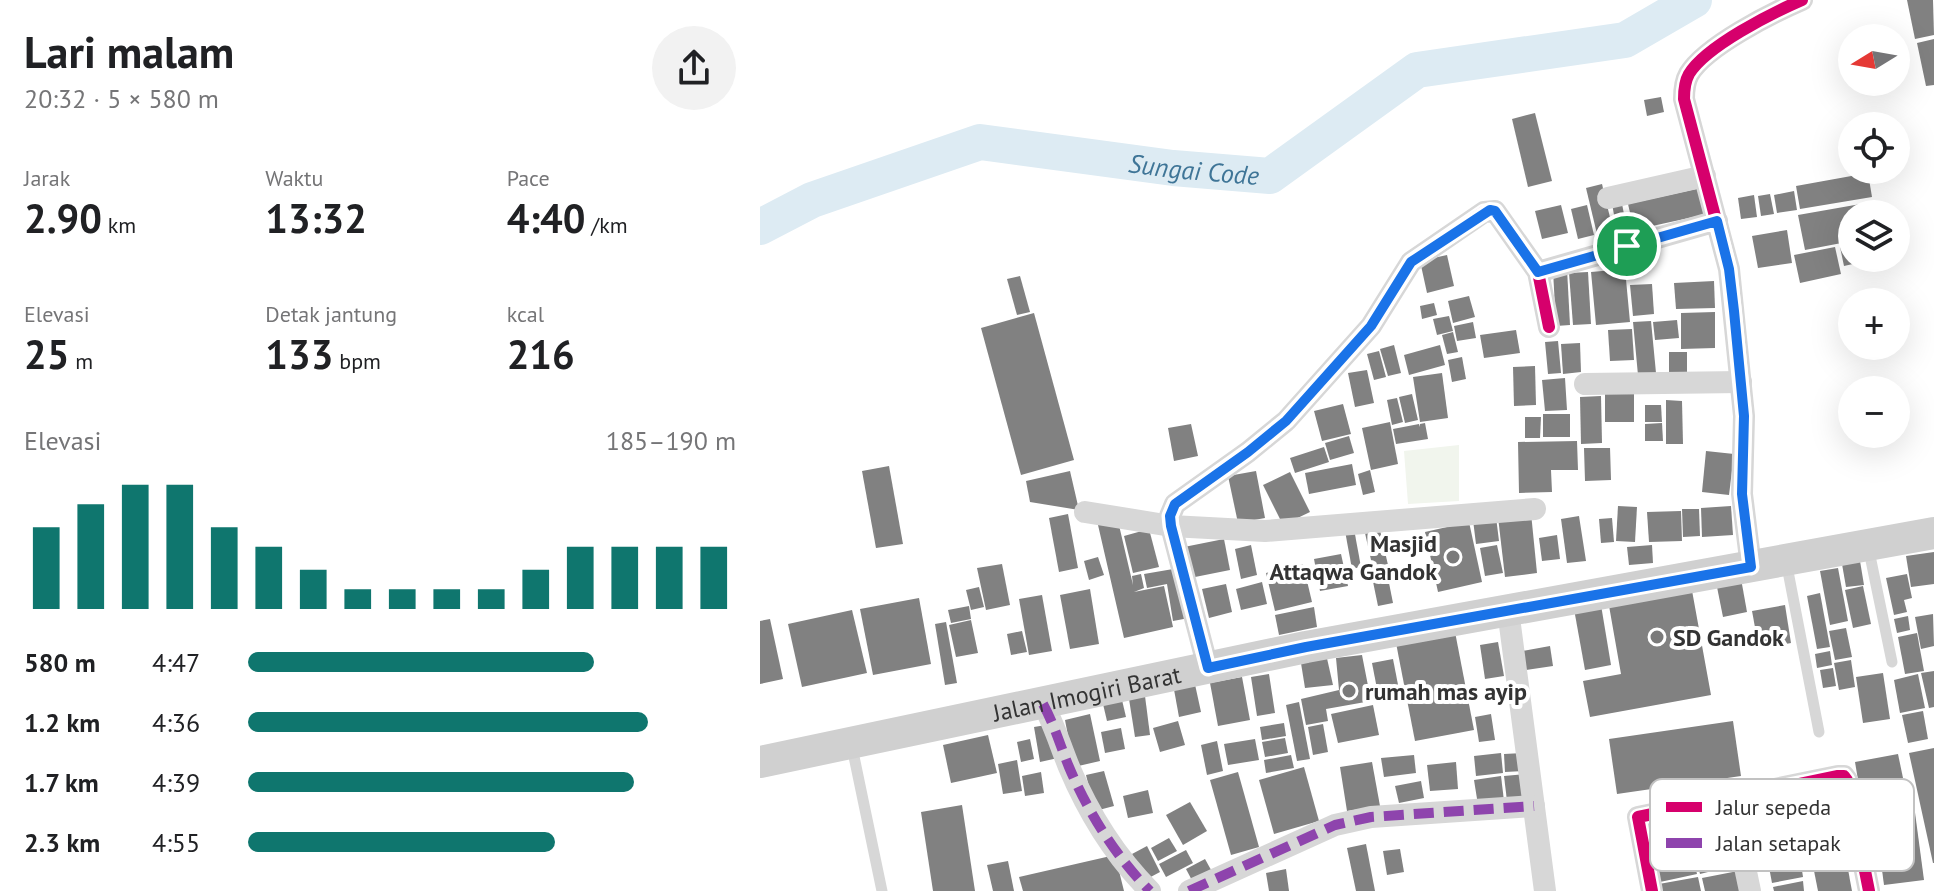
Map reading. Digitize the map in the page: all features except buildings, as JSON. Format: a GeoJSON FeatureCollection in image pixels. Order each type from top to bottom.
{"type":"FeatureCollection","features":[{"type":"Feature","properties":{"kind":"main road","name":"Jalan Imogiri Barat"},"geometry":{"type":"LineString","coordinates":[[760,762],[1208,668],[1934,533]]}},
{"type":"Feature","properties":{"kind":"street"},"geometry":{"type":"LineString","coordinates":[[1751,567],[1742,494],[1745,447],[1741,382],[1729,269],[1684,99],[1688,75],[1730,38],[1802,0]]}},
{"type":"Feature","properties":{"kind":"street"},"geometry":{"type":"LineString","coordinates":[[1608,198],[1705,176]]}},
{"type":"Feature","properties":{"kind":"street"},"geometry":{"type":"LineString","coordinates":[[1208,668],[1171,526],[1170,516],[1175,504],[1267,438],[1297,409],[1371,326],[1411,262],[1490,210],[1495,211],[1538,272],[1549,327]]}},
{"type":"Feature","properties":{"kind":"street"},"geometry":{"type":"LineString","coordinates":[[1538,272],[1717,221]]}},
{"type":"Feature","properties":{"kind":"street"},"geometry":{"type":"LineString","coordinates":[[1585,384],[1741,382]]}},
{"type":"Feature","properties":{"kind":"street"},"geometry":{"type":"LineString","coordinates":[[1085,512],[1171,526],[1277,531],[1535,509]]}},
{"type":"Feature","properties":{"kind":"street"},"geometry":{"type":"LineString","coordinates":[[1508,610],[1545,891]]}},
{"type":"Feature","properties":{"kind":"street"},"geometry":{"type":"LineString","coordinates":[[1043,704],[1055,726],[1070,768],[1095,816],[1121,858],[1150,891]]}},
{"type":"Feature","properties":{"kind":"street"},"geometry":{"type":"LineString","coordinates":[[1827,779],[1844,776],[1845,779]]}},
{"type":"Feature","properties":{"kind":"street"},"geometry":{"type":"LineString","coordinates":[[1189,891],[1335,825],[1371,817],[1534,806]]}},
{"type":"Feature","properties":{"kind":"street"},"geometry":{"type":"LineString","coordinates":[[1650,814],[1638,817],[1652,891]]}},
{"type":"Feature","properties":{"kind":"street"},"geometry":{"type":"LineString","coordinates":[[1746,871],[1750,891]]}},
{"type":"Feature","properties":{"kind":"street"},"geometry":{"type":"LineString","coordinates":[[1865,871],[1869,891]]}},
{"type":"Feature","properties":{"kind":"lane"},"geometry":{"type":"LineString","coordinates":[[1868,545],[1892,662]]}},
{"type":"Feature","properties":{"kind":"lane"},"geometry":{"type":"LineString","coordinates":[[1786,560],[1819,732]]}},
{"type":"Feature","properties":{"kind":"lane"},"geometry":{"type":"LineString","coordinates":[[852,744],[882,891]]}},
{"type":"Feature","properties":{"kind":"shaded area"},"geometry":{"type":"Polygon","coordinates":[[[1459,445],[1459,501],[1408,504],[1404,451],[1459,445]]]}},
{"type":"Feature","properties":{"kind":"waterway","name":"Sungai Code"},"geometry":{"type":"LineString","coordinates":[[760,227],[812,200],[980,142],[1173,168],[1270,176],[1417,70],[1625,40],[1694,0]]}},
{"type":"Feature","properties":{"kind":"marked path"},"geometry":{"type":"LineString","coordinates":[[1043,704],[1094,817],[1114,849],[1150,891]]}},
{"type":"Feature","properties":{"kind":"marked path"},"geometry":{"type":"LineString","coordinates":[[1189,891],[1335,825],[1371,817],[1534,806]]}},
{"type":"Feature","properties":{"kind":"cycle path"},"geometry":{"type":"LineString","coordinates":[[1751,567],[1742,494],[1744,416],[1729,269],[1684,92],[1689,74],[1710,52],[1758,22],[1802,0]]}},
{"type":"Feature","properties":{"kind":"cycle path"},"geometry":{"type":"LineString","coordinates":[[1208,668],[1171,526],[1170,516],[1175,504],[1286,421],[1371,326],[1411,262],[1484,212],[1495,211],[1538,272],[1549,327]]}},
{"type":"Feature","properties":{"kind":"cycle path"},"geometry":{"type":"LineString","coordinates":[[1823,779],[1838,776],[1846,779]]}},
{"type":"Feature","properties":{"kind":"cycle path"},"geometry":{"type":"LineString","coordinates":[[1650,815],[1638,817],[1652,891]]}},
{"type":"Feature","properties":{"kind":"cycle path"},"geometry":{"type":"LineString","coordinates":[[1865,871],[1869,891]]}},
{"type":"Feature","properties":{"kind":"place","name":"Masjid Attaqwa Gandok"},"geometry":{"type":"Point","coordinates":[1453,557]}},
{"type":"Feature","properties":{"kind":"place","name":"SD Gandok"},"geometry":{"type":"Point","coordinates":[1657,637]}},
{"type":"Feature","properties":{"kind":"place","name":"rumah mas ayip"},"geometry":{"type":"Point","coordinates":[1349,691]}},
{"type":"Feature","properties":{"kind":"route"},"geometry":{"type":"LineString","coordinates":[[1490,210],[1495,211],[1538,272],[1627,246],[1717,221],[1729,269],[1734,311],[1744,416],[1742,494],[1751,567],[1306,647],[1208,668],[1171,526],[1170,516],[1175,504],[1286,421],[1371,326],[1411,262],[1490,210]]}}]}
